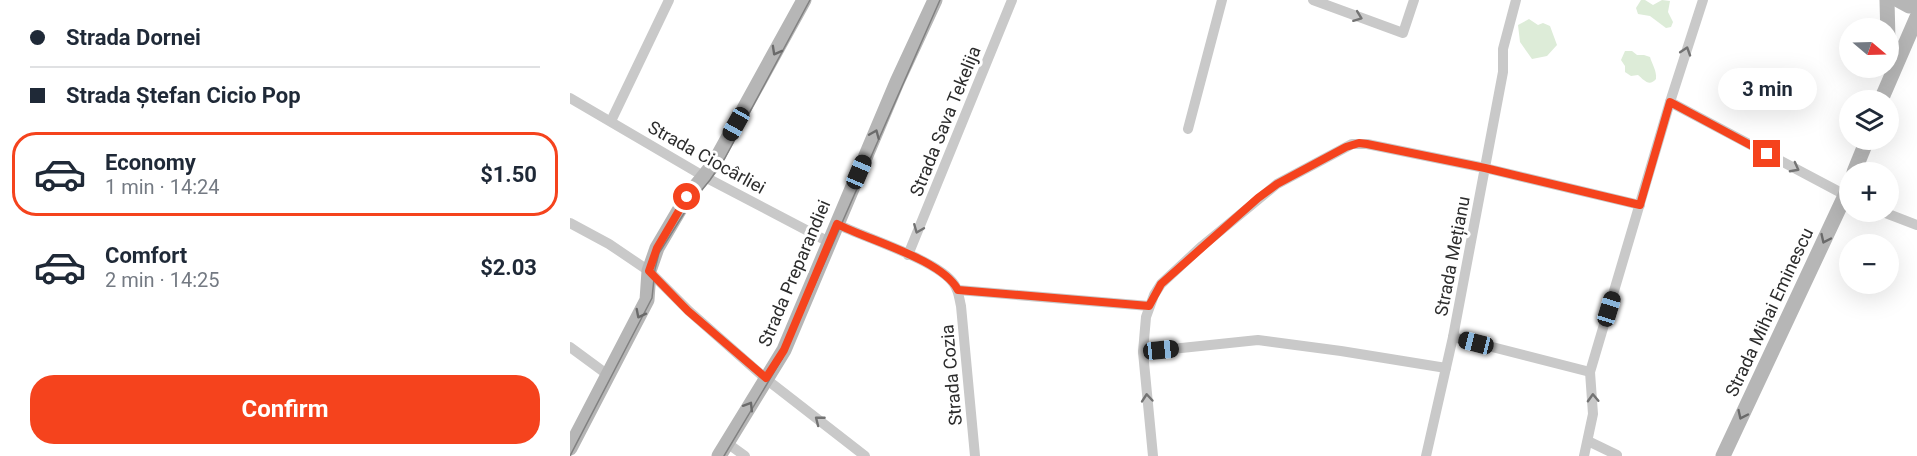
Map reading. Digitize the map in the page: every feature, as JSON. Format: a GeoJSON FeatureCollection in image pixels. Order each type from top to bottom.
{"type":"FeatureCollection","features":[{"type":"Feature","properties":{"kind":"main road"},"geometry":{"type":"LineString","coordinates":[[572,441],[647,300],[649,271],[654,253],[687,197],[705,177],[804,0]]}},
{"type":"Feature","properties":{"kind":"main road","name":"Strada Preparandiei"},"geometry":{"type":"LineString","coordinates":[[723,450],[784,350],[897,82],[935,0]]}},
{"type":"Feature","properties":{"kind":"main road"},"geometry":{"type":"LineString","coordinates":[[1887,0],[1887,18]]}},
{"type":"Feature","properties":{"kind":"main road"},"geometry":{"type":"LineString","coordinates":[[1898,0],[1909,6],[1917,3]]}},
{"type":"Feature","properties":{"kind":"main road"},"geometry":{"type":"LineString","coordinates":[[1885,90],[1917,17]]}},
{"type":"Feature","properties":{"kind":"main road","name":"Strada Mihai Eminescu"},"geometry":{"type":"LineString","coordinates":[[1723,456],[1839,212]]}},
{"type":"Feature","properties":{"kind":"street"},"geometry":{"type":"LineString","coordinates":[[611,121],[669,0]]}},
{"type":"Feature","properties":{"kind":"street","name":"Strada Sava Tekelija"},"geometry":{"type":"LineString","coordinates":[[908,255],[1012,0]]}},
{"type":"Feature","properties":{"kind":"street"},"geometry":{"type":"LineString","coordinates":[[1188,129],[1222,0]]}},
{"type":"Feature","properties":{"kind":"street"},"geometry":{"type":"LineString","coordinates":[[1313,0],[1403,33],[1414,0]]}},
{"type":"Feature","properties":{"kind":"street","name":"Strada Mețianu"},"geometry":{"type":"LineString","coordinates":[[1426,456],[1453,337],[1503,72],[1502,60],[1516,0]]}},
{"type":"Feature","properties":{"kind":"street"},"geometry":{"type":"LineString","coordinates":[[1584,456],[1593,414],[1590,372],[1670,102],[1703,0]]}},
{"type":"Feature","properties":{"kind":"street","name":"Strada Ciocârliei"},"geometry":{"type":"LineString","coordinates":[[570,98],[705,177],[829,242]]}},
{"type":"Feature","properties":{"kind":"street"},"geometry":{"type":"LineString","coordinates":[[1670,102],[1839,188]]}},
{"type":"Feature","properties":{"kind":"street"},"geometry":{"type":"LineString","coordinates":[[1153,456],[1143,352],[1146,317],[1149,306],[1161,284],[1258,198],[1298,172],[1352,144],[1367,144],[1485,168],[1640,205]]}},
{"type":"Feature","properties":{"kind":"street"},"geometry":{"type":"LineString","coordinates":[[1899,218],[1917,225]]}},
{"type":"Feature","properties":{"kind":"street"},"geometry":{"type":"LineString","coordinates":[[570,223],[609,244],[649,271],[688,311],[766,378],[866,456]]}},
{"type":"Feature","properties":{"kind":"street"},"geometry":{"type":"LineString","coordinates":[[837,224],[942,272],[958,290],[1149,306]]}},
{"type":"Feature","properties":{"kind":"street","name":"Strada Cozia"},"geometry":{"type":"LineString","coordinates":[[958,290],[975,456]]}},
{"type":"Feature","properties":{"kind":"street"},"geometry":{"type":"LineString","coordinates":[[1453,337],[1590,372]]}},
{"type":"Feature","properties":{"kind":"street"},"geometry":{"type":"LineString","coordinates":[[1143,352],[1258,340],[1446,368]]}},
{"type":"Feature","properties":{"kind":"street"},"geometry":{"type":"LineString","coordinates":[[570,347],[608,375]]}},
{"type":"Feature","properties":{"kind":"street"},"geometry":{"type":"LineString","coordinates":[[1588,441],[1617,455]]}},
{"type":"Feature","properties":{"kind":"street"},"geometry":{"type":"LineString","coordinates":[[723,450],[745,456]]}},
{"type":"Feature","properties":{"kind":"green space"},"geometry":{"type":"Polygon","coordinates":[[[1641,0],[1653,5],[1662,0],[1670,1],[1668,12],[1673,22],[1671,27],[1666,28],[1650,16],[1638,14],[1636,8],[1641,0]]]}},
{"type":"Feature","properties":{"kind":"green space"},"geometry":{"type":"Polygon","coordinates":[[[1529,19],[1538,25],[1543,23],[1550,26],[1557,45],[1547,56],[1532,59],[1520,42],[1518,25],[1529,19]]]}},
{"type":"Feature","properties":{"kind":"green space"},"geometry":{"type":"Polygon","coordinates":[[[1625,51],[1650,57],[1656,79],[1649,83],[1638,75],[1631,76],[1625,72],[1625,66],[1621,60],[1625,51]]]}},
{"type":"Feature","properties":{"kind":"tram line"},"geometry":{"type":"LineString","coordinates":[[570,456],[652,298],[659,253],[688,207],[725,158],[810,0]]}},
{"type":"Feature","properties":{"kind":"tram line"},"geometry":{"type":"LineString","coordinates":[[724,456],[783,357],[940,0]]}},
{"type":"Feature","properties":{"kind":"route"},"geometry":{"type":"LineString","coordinates":[[687,197],[657,248],[649,271],[688,311],[766,378],[784,350],[837,224],[933,266],[949,277],[958,290],[1149,306],[1161,284],[1258,198],[1277,184],[1352,144],[1367,144],[1485,168],[1640,205],[1670,102],[1767,154]]}}]}
